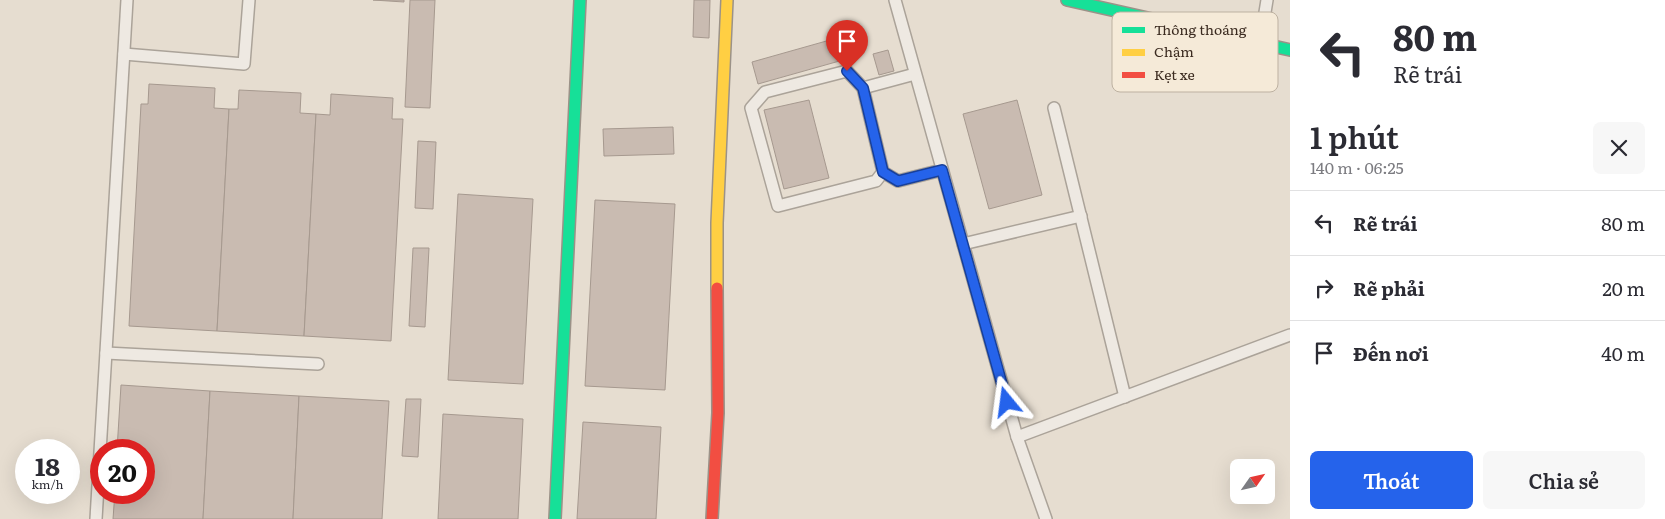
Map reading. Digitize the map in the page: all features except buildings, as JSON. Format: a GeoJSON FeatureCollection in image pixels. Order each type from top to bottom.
{"type":"FeatureCollection","features":[{"type":"Feature","properties":{"kind":"street"},"geometry":{"type":"LineString","coordinates":[[554,519],[580,0]]}},
{"type":"Feature","properties":{"kind":"street"},"geometry":{"type":"LineString","coordinates":[[712,519],[718,413],[717,223],[726,0]]}},
{"type":"Feature","properties":{"kind":"street"},"geometry":{"type":"LineString","coordinates":[[1067,0],[1121,12]]}},
{"type":"Feature","properties":{"kind":"lane"},"geometry":{"type":"LineString","coordinates":[[96,519],[127,0]]}},
{"type":"Feature","properties":{"kind":"lane"},"geometry":{"type":"LineString","coordinates":[[124,54],[244,64],[249,0]]}},
{"type":"Feature","properties":{"kind":"lane"},"geometry":{"type":"LineString","coordinates":[[895,0],[1017,437],[1046,519]]}},
{"type":"Feature","properties":{"kind":"lane"},"geometry":{"type":"LineString","coordinates":[[883,172],[876,181],[778,206],[751,108],[764,92],[847,71],[863,88],[883,172],[898,181],[942,170]]}},
{"type":"Feature","properties":{"kind":"lane"},"geometry":{"type":"LineString","coordinates":[[863,88],[915,74]]}},
{"type":"Feature","properties":{"kind":"lane"},"geometry":{"type":"LineString","coordinates":[[1054,108],[1125,397]]}},
{"type":"Feature","properties":{"kind":"lane"},"geometry":{"type":"LineString","coordinates":[[963,244],[1081,216]]}},
{"type":"Feature","properties":{"kind":"lane"},"geometry":{"type":"LineString","coordinates":[[1017,437],[1290,335]]}},
{"type":"Feature","properties":{"kind":"lane"},"geometry":{"type":"LineString","coordinates":[[106,353],[318,364]]}},
{"type":"Feature","properties":{"kind":"traffic: fast"},"geometry":{"type":"LineString","coordinates":[[555,519],[580,0]]}},
{"type":"Feature","properties":{"kind":"traffic: fast"},"geometry":{"type":"LineString","coordinates":[[1067,0],[1121,12]]}},
{"type":"Feature","properties":{"kind":"traffic: fast"},"geometry":{"type":"LineString","coordinates":[[1278,47],[1290,50]]}},
{"type":"Feature","properties":{"kind":"traffic: slow"},"geometry":{"type":"LineString","coordinates":[[717,288],[717,223],[727,0]]}},
{"type":"Feature","properties":{"kind":"traffic: jam"},"geometry":{"type":"LineString","coordinates":[[712,519],[718,413],[717,288]]}},
{"type":"Feature","properties":{"kind":"route"},"geometry":{"type":"LineString","coordinates":[[847,71],[863,88],[883,172],[898,181],[942,170],[1007,402]]}}]}
